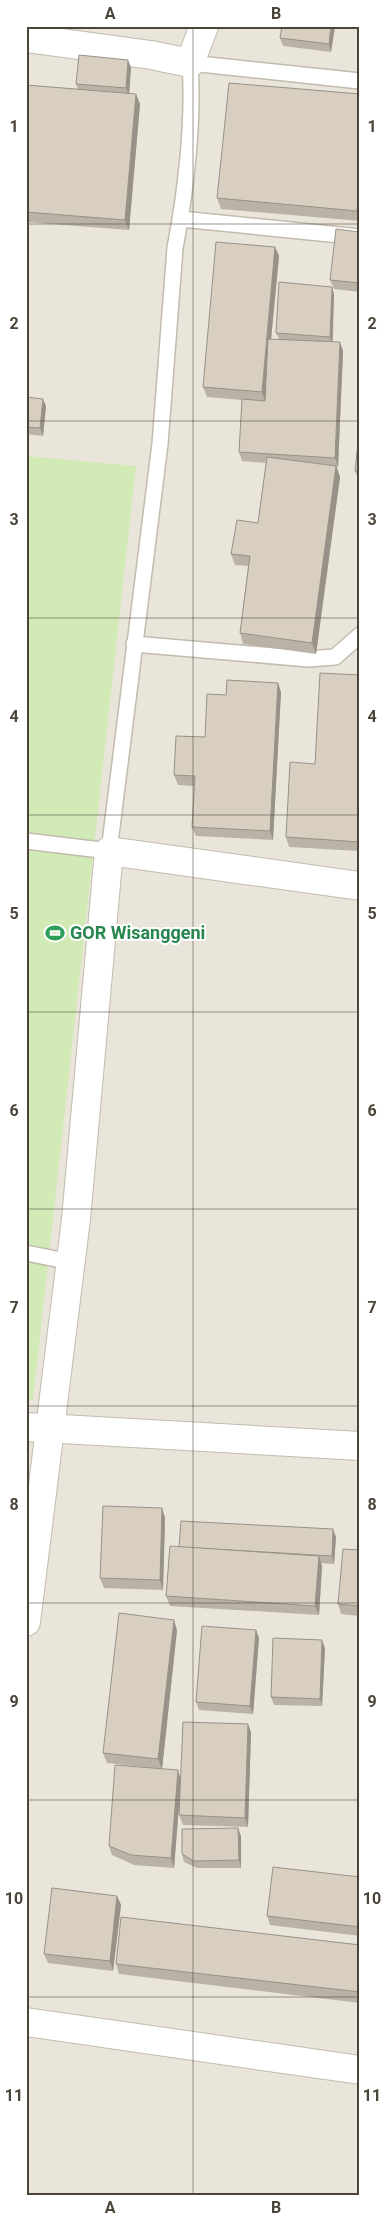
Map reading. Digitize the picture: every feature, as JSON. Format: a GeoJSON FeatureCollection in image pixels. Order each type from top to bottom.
{"type":"FeatureCollection","features":[{"type":"Feature","properties":{"kind":"street"},"geometry":{"type":"LineString","coordinates":[[26,38],[151,55],[190,63],[204,26]]}},
{"type":"Feature","properties":{"kind":"street"},"geometry":{"type":"LineString","coordinates":[[26,1622],[39,1428],[71,1262],[109,851],[360,886]]}},
{"type":"Feature","properties":{"kind":"street"},"geometry":{"type":"LineString","coordinates":[[39,1428],[360,1446]]}},
{"type":"Feature","properties":{"kind":"street"},"geometry":{"type":"LineString","coordinates":[[26,2022],[360,2070]]}},
{"type":"Feature","properties":{"kind":"lane"},"geometry":{"type":"LineString","coordinates":[[26,841],[109,851],[160,444],[175,248],[181,219],[192,97],[190,63],[360,81]]}},
{"type":"Feature","properties":{"kind":"lane"},"geometry":{"type":"LineString","coordinates":[[181,219],[360,237]]}},
{"type":"Feature","properties":{"kind":"lane"},"geometry":{"type":"LineString","coordinates":[[134,644],[308,659],[335,657],[360,635]]}},
{"type":"Feature","properties":{"kind":"lane"},"geometry":{"type":"LineString","coordinates":[[26,1253],[71,1262]]}},
{"type":"Feature","properties":{"kind":"shaded area"},"geometry":{"type":"Polygon","coordinates":[[[26,26],[360,26],[360,2195],[26,2195],[26,26]]]}},
{"type":"Feature","properties":{"kind":"green space","name":"GOR Wisanggeni"},"geometry":{"type":"Polygon","coordinates":[[[26,456],[136,466],[33,1400],[26,1399],[26,456]]]}},
{"type":"Feature","properties":{"kind":"building"},"geometry":{"type":"Polygon","coordinates":[[[282,26],[331,26],[329,44],[280,38],[282,26]]]}},
{"type":"Feature","properties":{"kind":"building"},"geometry":{"type":"Polygon","coordinates":[[[79,55],[128,60],[126,88],[76,84],[79,55]]]}},
{"type":"Feature","properties":{"kind":"building"},"geometry":{"type":"Polygon","coordinates":[[[229,83],[360,94],[360,180],[357,211],[217,198],[229,83]]]}},
{"type":"Feature","properties":{"kind":"building"},"geometry":{"type":"Polygon","coordinates":[[[26,85],[136,94],[125,220],[26,212],[26,85]]]}},
{"type":"Feature","properties":{"kind":"building"},"geometry":{"type":"Polygon","coordinates":[[[336,229],[360,232],[360,283],[330,280],[336,229]]]}},
{"type":"Feature","properties":{"kind":"building"},"geometry":{"type":"Polygon","coordinates":[[[216,242],[275,247],[262,392],[203,387],[216,242]]]}},
{"type":"Feature","properties":{"kind":"building"},"geometry":{"type":"Polygon","coordinates":[[[279,282],[332,287],[330,337],[276,333],[279,282]]]}},
{"type":"Feature","properties":{"kind":"building"},"geometry":{"type":"Polygon","coordinates":[[[268,339],[340,342],[335,458],[239,452],[242,399],[265,401],[268,339]]]}},
{"type":"Feature","properties":{"kind":"building"},"geometry":{"type":"Polygon","coordinates":[[[26,397],[43,399],[40,428],[26,427],[26,397]]]}},
{"type":"Feature","properties":{"kind":"building"},"geometry":{"type":"Polygon","coordinates":[[[360,425],[360,471],[355,471],[360,425]]]}},
{"type":"Feature","properties":{"kind":"building"},"geometry":{"type":"Polygon","coordinates":[[[267,457],[336,466],[312,643],[240,633],[250,556],[231,554],[237,520],[258,523],[267,457]]]}},
{"type":"Feature","properties":{"kind":"building"},"geometry":{"type":"Polygon","coordinates":[[[320,673],[360,675],[360,842],[286,837],[290,762],[315,764],[320,673]]]}},
{"type":"Feature","properties":{"kind":"building"},"geometry":{"type":"Polygon","coordinates":[[[227,680],[278,683],[270,831],[192,827],[195,776],[174,775],[176,736],[205,737],[207,694],[226,695],[227,680]]]}},
{"type":"Feature","properties":{"kind":"building"},"geometry":{"type":"Polygon","coordinates":[[[103,1506],[162,1508],[160,1580],[100,1578],[103,1506]]]}},
{"type":"Feature","properties":{"kind":"building"},"geometry":{"type":"Polygon","coordinates":[[[181,1521],[333,1529],[332,1556],[179,1547],[181,1521]]]}},
{"type":"Feature","properties":{"kind":"building"},"geometry":{"type":"Polygon","coordinates":[[[170,1546],[319,1556],[315,1606],[166,1596],[170,1546]]]}},
{"type":"Feature","properties":{"kind":"building"},"geometry":{"type":"Polygon","coordinates":[[[343,1549],[360,1550],[360,1606],[338,1604],[343,1549]]]}},
{"type":"Feature","properties":{"kind":"building"},"geometry":{"type":"Polygon","coordinates":[[[119,1613],[174,1620],[158,1759],[103,1753],[119,1613]]]}},
{"type":"Feature","properties":{"kind":"building"},"geometry":{"type":"Polygon","coordinates":[[[202,1626],[256,1630],[250,1706],[196,1702],[202,1626]]]}},
{"type":"Feature","properties":{"kind":"building"},"geometry":{"type":"Polygon","coordinates":[[[273,1638],[322,1640],[320,1699],[271,1697],[273,1638]]]}},
{"type":"Feature","properties":{"kind":"building"},"geometry":{"type":"Polygon","coordinates":[[[183,1722],[248,1724],[245,1818],[179,1815],[183,1722]]]}},
{"type":"Feature","properties":{"kind":"building"},"geometry":{"type":"Polygon","coordinates":[[[115,1765],[178,1770],[171,1858],[131,1855],[109,1846],[115,1765]]]}},
{"type":"Feature","properties":{"kind":"building"},"geometry":{"type":"Polygon","coordinates":[[[238,1828],[239,1860],[194,1861],[182,1854],[182,1829],[238,1828]]]}},
{"type":"Feature","properties":{"kind":"building"},"geometry":{"type":"Polygon","coordinates":[[[273,1867],[360,1877],[360,1927],[267,1916],[273,1867]]]}},
{"type":"Feature","properties":{"kind":"building"},"geometry":{"type":"Polygon","coordinates":[[[52,1888],[117,1896],[110,1961],[44,1954],[52,1888]]]}},
{"type":"Feature","properties":{"kind":"building"},"geometry":{"type":"Polygon","coordinates":[[[121,1917],[360,1945],[360,1992],[116,1964],[121,1917]]]}},
{"type":"Feature","properties":{"kind":"place","name":"GOR Wisanggeni"},"geometry":{"type":"Point","coordinates":[55,933]}}]}
